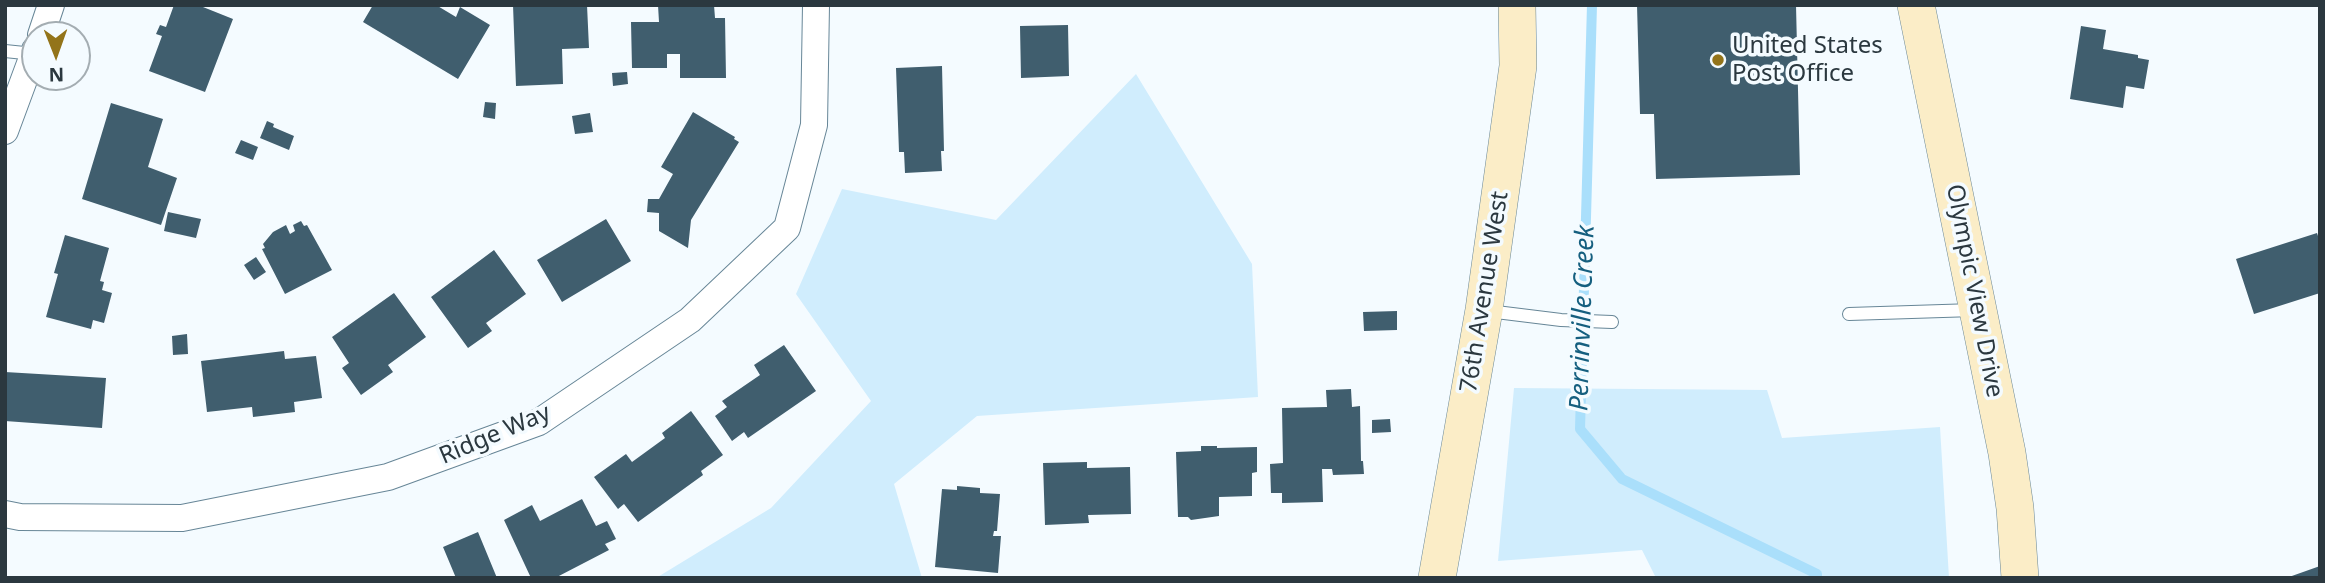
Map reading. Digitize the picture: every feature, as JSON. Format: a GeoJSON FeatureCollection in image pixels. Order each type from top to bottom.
{"type":"FeatureCollection","features":[{"type":"Feature","properties":{"kind":"street","name":"Ridge Way"},"geometry":{"type":"LineString","coordinates":[[5,514],[20,517],[183,518],[388,477],[539,422],[690,320],[786,228],[814,125],[816,5]]}},
{"type":"Feature","properties":{"kind":"street","name":"76th Avenue West"},"geometry":{"type":"LineString","coordinates":[[1437,578],[1484,310],[1518,66],[1517,5]]}},
{"type":"Feature","properties":{"kind":"street","name":"Olympic View Drive"},"geometry":{"type":"LineString","coordinates":[[1916,5],[2007,453],[2015,508],[2020,578]]}},
{"type":"Feature","properties":{"kind":"street"},"geometry":{"type":"LineString","coordinates":[[5,131],[21,87]]}},
{"type":"Feature","properties":{"kind":"lane"},"geometry":{"type":"LineString","coordinates":[[1484,310],[1561,320],[1612,322]]}},
{"type":"Feature","properties":{"kind":"lane"},"geometry":{"type":"LineString","coordinates":[[1849,314],[1978,310]]}},
{"type":"Feature","properties":{"kind":"shaded area"},"geometry":{"type":"Polygon","coordinates":[[[1136,74],[1252,264],[1258,397],[977,416],[894,484],[922,578],[656,578],[771,508],[871,401],[796,294],[842,189],[996,220],[1136,74]]]}},
{"type":"Feature","properties":{"kind":"shaded area"},"geometry":{"type":"Polygon","coordinates":[[[1514,388],[1767,390],[1782,438],[1940,427],[1949,578],[1656,578],[1642,550],[1498,561],[1514,388]]]}},
{"type":"Feature","properties":{"kind":"building"},"geometry":{"type":"Polygon","coordinates":[[[174,5],[198,5],[233,19],[205,92],[149,71],[162,36],[156,34],[160,25],[166,27],[174,5]]]}},
{"type":"Feature","properties":{"kind":"building"},"geometry":{"type":"Polygon","coordinates":[[[373,5],[436,5],[456,17],[460,7],[490,25],[458,79],[363,22],[373,5]]]}},
{"type":"Feature","properties":{"kind":"building"},"geometry":{"type":"Polygon","coordinates":[[[513,5],[587,5],[589,48],[562,49],[563,84],[516,86],[513,5]]]}},
{"type":"Feature","properties":{"kind":"building"},"geometry":{"type":"Polygon","coordinates":[[[658,5],[714,5],[715,18],[725,18],[726,78],[680,78],[680,54],[667,54],[667,68],[632,68],[631,22],[659,22],[658,5]]]}},
{"type":"Feature","properties":{"kind":"building","name":"United States Post Office"},"geometry":{"type":"Polygon","coordinates":[[[1637,5],[1796,5],[1800,175],[1656,179],[1654,114],[1640,114],[1637,5]]]}},
{"type":"Feature","properties":{"kind":"building"},"geometry":{"type":"Polygon","coordinates":[[[1068,25],[1069,76],[1021,78],[1020,26],[1068,25]]]}},
{"type":"Feature","properties":{"kind":"building"},"geometry":{"type":"Polygon","coordinates":[[[2081,26],[2106,30],[2103,49],[2138,55],[2138,58],[2149,60],[2144,89],[2126,86],[2123,108],[2070,99],[2081,26]]]}},
{"type":"Feature","properties":{"kind":"building"},"geometry":{"type":"Polygon","coordinates":[[[942,66],[942,171],[905,173],[904,152],[899,152],[896,68],[942,66]]]}},
{"type":"Feature","properties":{"kind":"building"},"geometry":{"type":"Polygon","coordinates":[[[627,72],[628,84],[613,86],[612,73],[627,72]]]}},
{"type":"Feature","properties":{"kind":"building"},"geometry":{"type":"Polygon","coordinates":[[[485,102],[496,103],[495,119],[483,117],[485,102]]]}},
{"type":"Feature","properties":{"kind":"building"},"geometry":{"type":"Polygon","coordinates":[[[111,103],[163,119],[148,167],[177,178],[161,225],[82,199],[111,103]]]}},
{"type":"Feature","properties":{"kind":"building"},"geometry":{"type":"Polygon","coordinates":[[[693,112],[739,142],[691,220],[688,248],[659,231],[659,213],[647,212],[648,199],[659,199],[673,174],[661,167],[693,112]]]}},
{"type":"Feature","properties":{"kind":"building"},"geometry":{"type":"Polygon","coordinates":[[[590,113],[593,132],[575,134],[572,116],[590,113]]]}},
{"type":"Feature","properties":{"kind":"building"},"geometry":{"type":"Polygon","coordinates":[[[267,121],[274,124],[273,127],[294,136],[289,150],[260,138],[267,121]]]}},
{"type":"Feature","properties":{"kind":"building"},"geometry":{"type":"Polygon","coordinates":[[[241,140],[258,147],[253,160],[235,153],[241,140]]]}},
{"type":"Feature","properties":{"kind":"building"},"geometry":{"type":"Polygon","coordinates":[[[168,212],[201,219],[196,238],[164,231],[168,212]]]}},
{"type":"Feature","properties":{"kind":"building"},"geometry":{"type":"Polygon","coordinates":[[[606,219],[631,261],[562,302],[537,260],[606,219]]]}},
{"type":"Feature","properties":{"kind":"building"},"geometry":{"type":"Polygon","coordinates":[[[301,221],[304,226],[307,225],[332,270],[285,294],[262,249],[265,248],[263,244],[273,232],[286,225],[290,234],[295,231],[293,225],[301,221]]]}},
{"type":"Feature","properties":{"kind":"building"},"geometry":{"type":"Polygon","coordinates":[[[2317,233],[2320,242],[2320,293],[2254,314],[2236,259],[2317,233]]]}},
{"type":"Feature","properties":{"kind":"building"},"geometry":{"type":"Polygon","coordinates":[[[65,235],[109,248],[100,281],[104,282],[102,290],[112,293],[104,323],[93,320],[91,329],[46,317],[58,274],[54,273],[65,235]]]}},
{"type":"Feature","properties":{"kind":"building"},"geometry":{"type":"Polygon","coordinates":[[[494,250],[526,294],[486,323],[492,331],[468,348],[431,297],[494,250]]]}},
{"type":"Feature","properties":{"kind":"building"},"geometry":{"type":"Polygon","coordinates":[[[256,257],[266,272],[254,280],[244,265],[256,257]]]}},
{"type":"Feature","properties":{"kind":"building"},"geometry":{"type":"Polygon","coordinates":[[[394,293],[426,337],[388,365],[393,372],[361,395],[342,368],[349,363],[332,337],[394,293]]]}},
{"type":"Feature","properties":{"kind":"building"},"geometry":{"type":"Polygon","coordinates":[[[1397,311],[1397,330],[1364,331],[1363,312],[1397,311]]]}},
{"type":"Feature","properties":{"kind":"building"},"geometry":{"type":"Polygon","coordinates":[[[187,334],[188,354],[173,355],[172,336],[187,334]]]}},
{"type":"Feature","properties":{"kind":"building"},"geometry":{"type":"Polygon","coordinates":[[[784,345],[816,391],[748,438],[744,432],[732,441],[715,416],[727,407],[722,401],[760,375],[754,365],[784,345]]]}},
{"type":"Feature","properties":{"kind":"building"},"geometry":{"type":"Polygon","coordinates":[[[284,351],[285,359],[316,356],[322,398],[294,402],[295,412],[253,417],[252,407],[207,412],[201,361],[284,351]]]}},
{"type":"Feature","properties":{"kind":"building"},"geometry":{"type":"Polygon","coordinates":[[[5,372],[106,378],[102,428],[5,421],[5,372]]]}},
{"type":"Feature","properties":{"kind":"building"},"geometry":{"type":"Polygon","coordinates":[[[1351,389],[1352,407],[1360,406],[1361,461],[1364,474],[1333,475],[1332,469],[1322,469],[1323,502],[1282,503],[1282,493],[1271,493],[1270,464],[1283,463],[1282,408],[1327,407],[1326,390],[1351,389]]]}},
{"type":"Feature","properties":{"kind":"building"},"geometry":{"type":"Polygon","coordinates":[[[691,411],[723,455],[701,471],[703,475],[638,522],[624,504],[618,509],[594,477],[626,454],[632,462],[665,438],[662,433],[691,411]]]}},
{"type":"Feature","properties":{"kind":"building"},"geometry":{"type":"Polygon","coordinates":[[[1390,419],[1391,432],[1372,433],[1372,420],[1390,419]]]}},
{"type":"Feature","properties":{"kind":"building"},"geometry":{"type":"Polygon","coordinates":[[[1201,446],[1257,447],[1257,472],[1252,473],[1252,496],[1219,497],[1219,516],[1191,520],[1188,517],[1178,517],[1176,452],[1201,451],[1201,446]]]}},
{"type":"Feature","properties":{"kind":"building"},"geometry":{"type":"Polygon","coordinates":[[[1087,462],[1087,468],[1130,467],[1131,514],[1088,515],[1089,523],[1045,525],[1043,463],[1087,462]]]}},
{"type":"Feature","properties":{"kind":"building"},"geometry":{"type":"Polygon","coordinates":[[[957,486],[980,488],[980,493],[1000,494],[997,531],[994,531],[993,536],[1001,536],[998,573],[935,567],[942,489],[957,490],[957,486]]]}},
{"type":"Feature","properties":{"kind":"building"},"geometry":{"type":"Polygon","coordinates":[[[582,499],[596,526],[607,521],[616,539],[605,544],[609,550],[555,578],[531,578],[504,520],[532,505],[540,521],[582,499]]]}},
{"type":"Feature","properties":{"kind":"building"},"geometry":{"type":"Polygon","coordinates":[[[478,532],[497,578],[456,578],[443,547],[478,532]]]}},
{"type":"Feature","properties":{"kind":"building"},"geometry":{"type":"Polygon","coordinates":[[[2320,566],[2320,578],[2289,578],[2289,577],[2320,566]]]}},
{"type":"Feature","properties":{"kind":"waterway","name":"Perrinville Creek"},"geometry":{"type":"LineString","coordinates":[[1592,5],[1580,429],[1622,479],[1817,574],[1817,578]]}},
{"type":"Feature","properties":{"kind":"place","name":"United States Post Office"},"geometry":{"type":"Point","coordinates":[1718,60]}}]}
